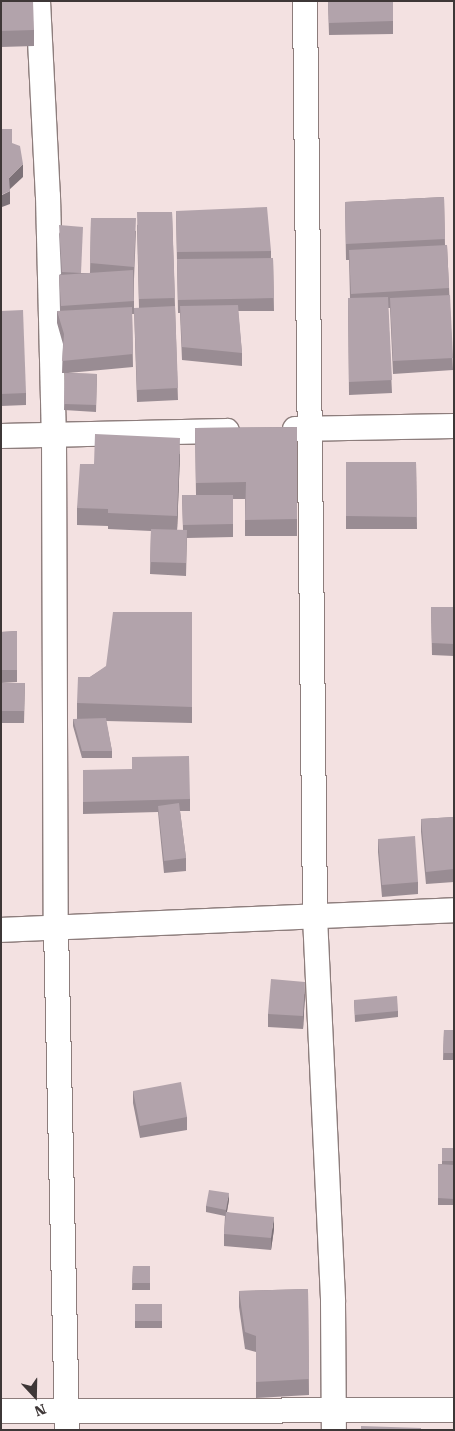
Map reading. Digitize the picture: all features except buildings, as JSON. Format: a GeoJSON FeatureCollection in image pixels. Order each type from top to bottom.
{"type":"FeatureCollection","features":[{"type":"Feature","properties":{"kind":"street"},"geometry":{"type":"LineString","coordinates":[[38,1],[48,196],[54,437],[56,928],[67,1421]]}},
{"type":"Feature","properties":{"kind":"street"},"geometry":{"type":"LineString","coordinates":[[305,1],[315,917],[333,1302],[334,1419]]}},
{"type":"Feature","properties":{"kind":"street"},"geometry":{"type":"LineString","coordinates":[[1,436],[54,437],[311,428],[454,426]]}},
{"type":"Feature","properties":{"kind":"street"},"geometry":{"type":"LineString","coordinates":[[1,930],[454,910]]}},
{"type":"Feature","properties":{"kind":"street"},"geometry":{"type":"LineString","coordinates":[[1,1411],[67,1421],[334,1419],[454,1410]]}}]}
